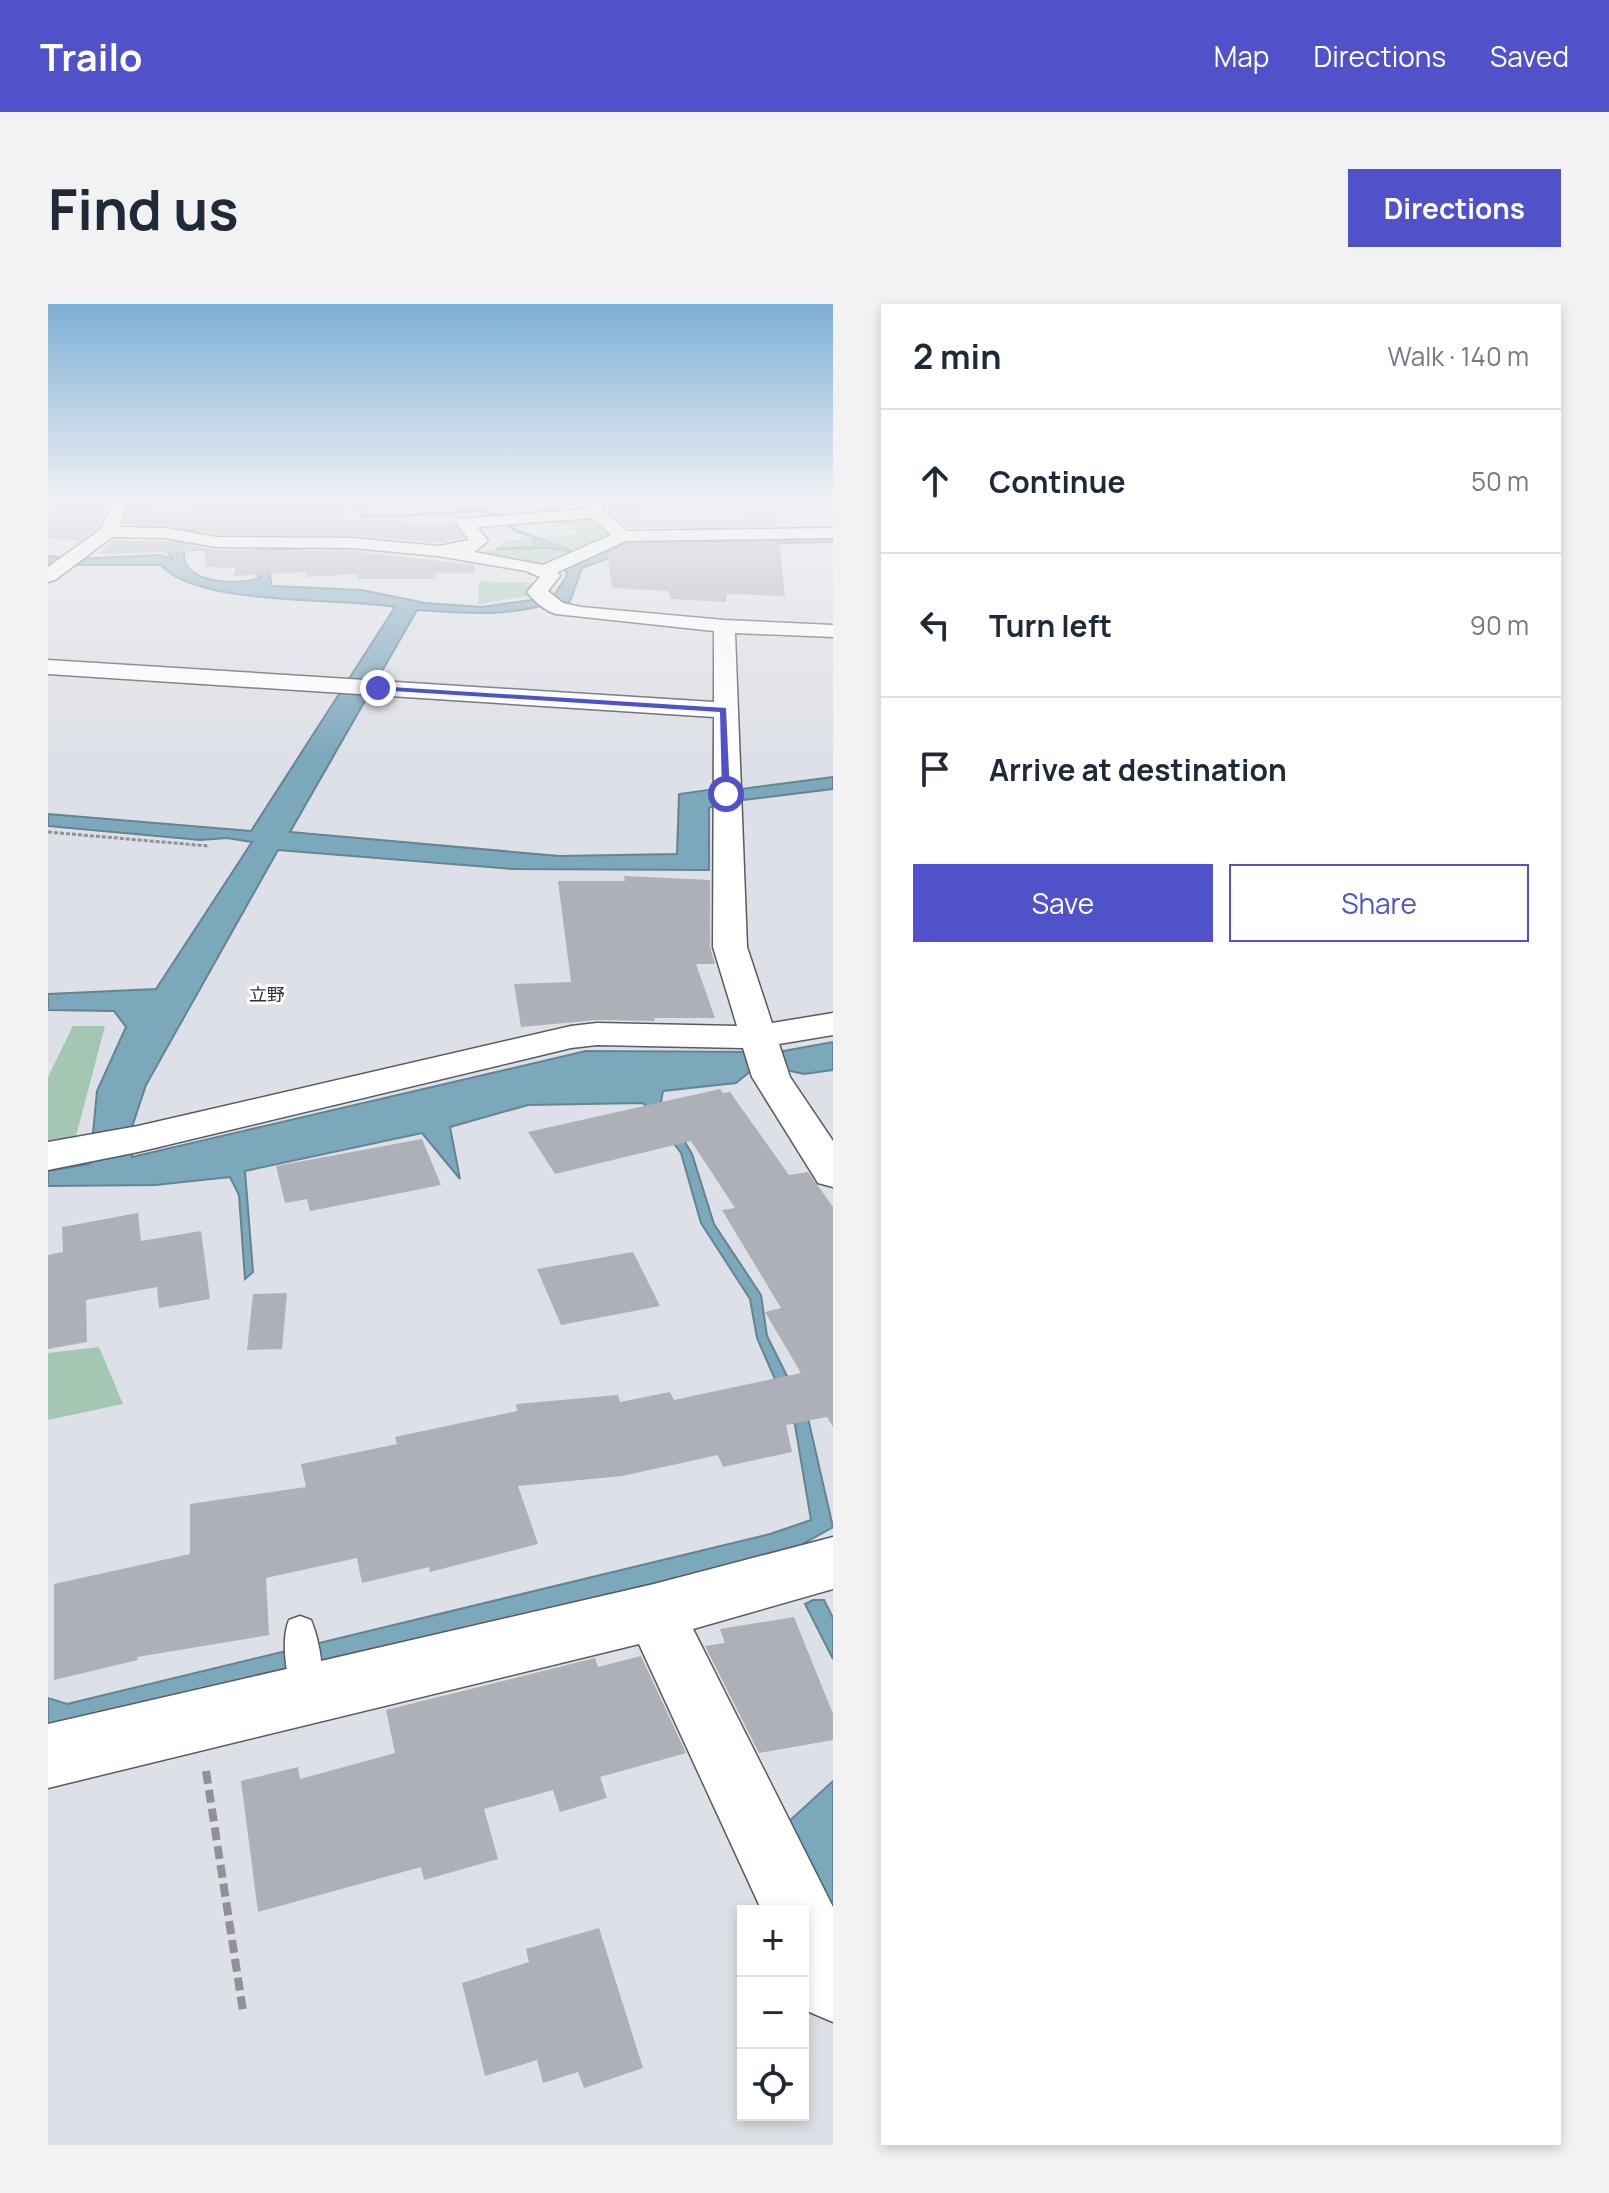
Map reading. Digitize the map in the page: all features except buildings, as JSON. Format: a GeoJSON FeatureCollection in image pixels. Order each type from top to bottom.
{"type":"FeatureCollection","features":[{"type":"Feature","properties":{"kind":"street"},"geometry":{"type":"LineString","coordinates":[[543,585],[537,592],[544,600],[581,613],[724,626],[833,631]]}},
{"type":"Feature","properties":{"kind":"street"},"geometry":{"type":"LineString","coordinates":[[724,626],[730,947],[771,1077],[833,1173]]}},
{"type":"Feature","properties":{"kind":"street"},"geometry":{"type":"LineString","coordinates":[[48,667],[724,710]]}},
{"type":"Feature","properties":{"kind":"street"},"geometry":{"type":"LineString","coordinates":[[64,1154],[571,1037],[597,1034],[757,1037],[833,1024]]}},
{"type":"Feature","properties":{"kind":"street"},"geometry":{"type":"LineString","coordinates":[[48,1756],[170,1727],[306,1686],[654,1612],[833,1563]]}},
{"type":"Feature","properties":{"kind":"street"},"geometry":{"type":"LineString","coordinates":[[654,1612],[795,1905]]}},
{"type":"Feature","properties":{"kind":"street"},"geometry":{"type":"LineString","coordinates":[[809,1935],[833,1985]]}},
{"type":"Feature","properties":{"kind":"lane"},"geometry":{"type":"LineString","coordinates":[[300,1630],[306,1686]]}},
{"type":"Feature","properties":{"kind":"path"},"geometry":{"type":"LineString","coordinates":[[48,832],[208,846]]}},
{"type":"Feature","properties":{"kind":"path"},"geometry":{"type":"LineString","coordinates":[[170,1727],[204,1763],[243,2011]]}},
{"type":"Feature","properties":{"kind":"green space"},"geometry":{"type":"Polygon","coordinates":[[[479,585],[533,585],[529,596],[478,604],[479,585]]]}},
{"type":"Feature","properties":{"kind":"green space"},"geometry":{"type":"Polygon","coordinates":[[[73,1026],[105,1026],[75,1140],[48,1144],[48,1077],[73,1026]]]}},
{"type":"Feature","properties":{"kind":"green space"},"geometry":{"type":"Polygon","coordinates":[[[99,1347],[123,1404],[48,1420],[48,1353],[99,1347]]]}},
{"type":"Feature","properties":{"kind":"water"},"geometry":{"type":"Polygon","coordinates":[[[197,585],[362,590],[425,603],[481,607],[553,597],[561,585],[576,585],[569,604],[559,600],[524,610],[489,613],[417,610],[290,832],[559,856],[677,854],[679,794],[715,789],[719,804],[709,808],[709,870],[512,869],[278,850],[146,1085],[132,1127],[132,1157],[586,1051],[778,1052],[833,1042],[833,1070],[804,1074],[786,1070],[751,1071],[736,1083],[663,1091],[661,1102],[692,1154],[714,1224],[761,1295],[767,1336],[808,1418],[833,1527],[792,1550],[48,1729],[48,1698],[67,1704],[770,1534],[811,1520],[795,1425],[757,1338],[750,1299],[701,1223],[681,1153],[643,1103],[528,1105],[450,1127],[460,1179],[422,1133],[245,1171],[253,1272],[245,1279],[239,1195],[230,1177],[155,1185],[48,1186],[48,1171],[90,1164],[97,1091],[126,1027],[114,1011],[48,1010],[48,994],[156,989],[252,842],[48,826],[48,814],[251,831],[395,607],[271,598],[197,585]]]}},
{"type":"Feature","properties":{"kind":"water"},"geometry":{"type":"Polygon","coordinates":[[[833,777],[833,789],[744,800],[741,789],[833,777]]]}},
{"type":"Feature","properties":{"kind":"water"},"geometry":{"type":"Polygon","coordinates":[[[824,1600],[833,1618],[833,1659],[805,1604],[824,1600]]]}},
{"type":"Feature","properties":{"kind":"water"},"geometry":{"type":"Polygon","coordinates":[[[833,1781],[833,1941],[786,1824],[833,1781]]]}},
{"type":"Feature","properties":{"kind":"district","name":"立野"},"geometry":{"type":"Point","coordinates":[267,994]}},
{"type":"Feature","properties":{"kind":"route"},"geometry":{"type":"LineString","coordinates":[[378,688],[724,710],[726,794]]}}]}
